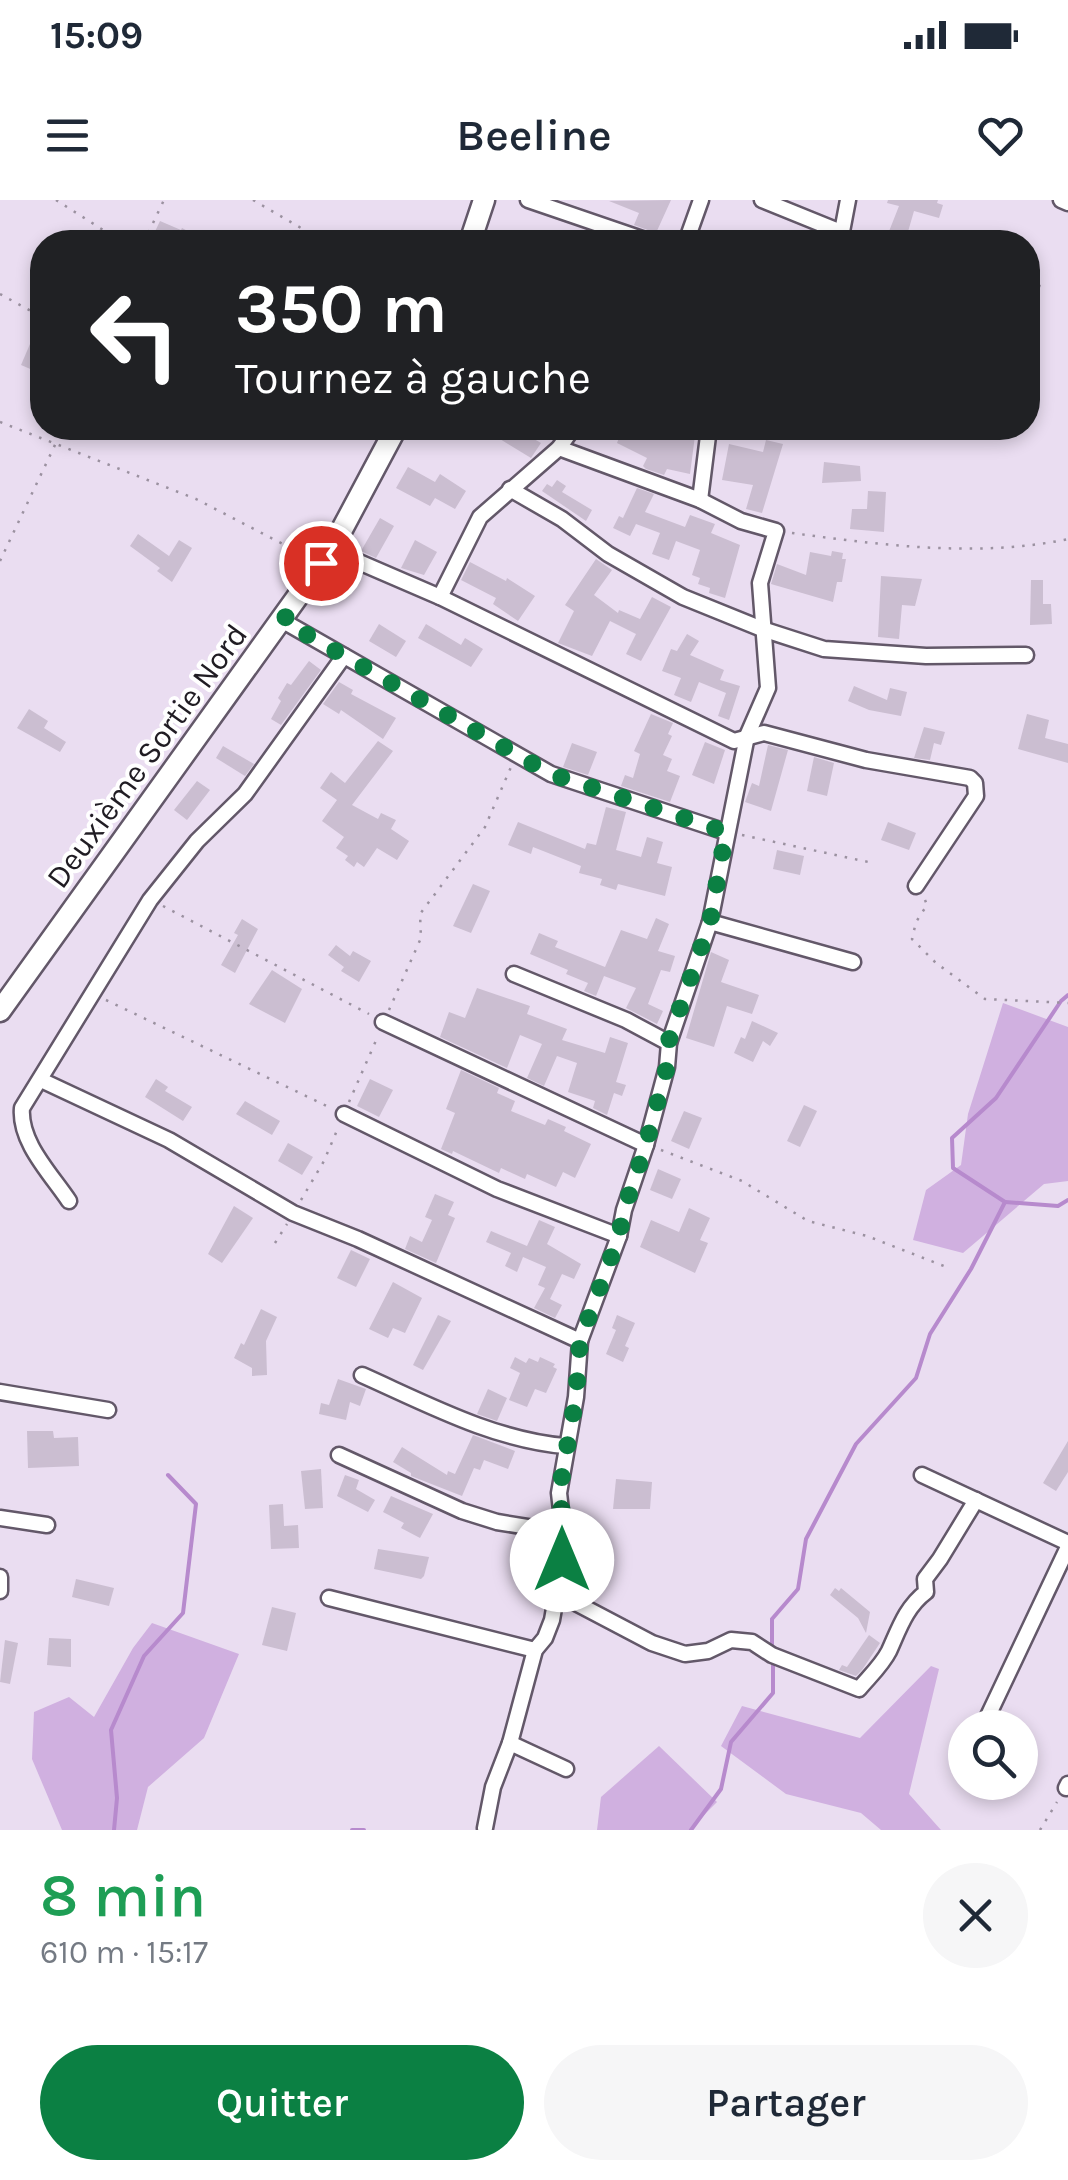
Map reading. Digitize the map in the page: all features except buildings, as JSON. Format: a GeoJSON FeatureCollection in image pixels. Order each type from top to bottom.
{"type":"FeatureCollection","features":[{"type":"Feature","properties":{"kind":"main road"},"geometry":{"type":"LineString","coordinates":[[474,230],[484,200]]}},
{"type":"Feature","properties":{"kind":"main road","name":"Deuxième Sortie Nord"},"geometry":{"type":"LineString","coordinates":[[0,1011],[283,621],[326,557],[389,440]]}},
{"type":"Feature","properties":{"kind":"street"},"geometry":{"type":"LineString","coordinates":[[528,200],[616,230]]}},
{"type":"Feature","properties":{"kind":"street"},"geometry":{"type":"LineString","coordinates":[[690,230],[701,200]]}},
{"type":"Feature","properties":{"kind":"street"},"geometry":{"type":"LineString","coordinates":[[762,200],[825,230]]}},
{"type":"Feature","properties":{"kind":"street"},"geometry":{"type":"LineString","coordinates":[[842,230],[848,200]]}},
{"type":"Feature","properties":{"kind":"street"},"geometry":{"type":"LineString","coordinates":[[1060,200],[1068,202]]}},
{"type":"Feature","properties":{"kind":"street"},"geometry":{"type":"LineString","coordinates":[[440,597],[480,517],[565,440]]}},
{"type":"Feature","properties":{"kind":"street"},"geometry":{"type":"LineString","coordinates":[[700,500],[707,440]]}},
{"type":"Feature","properties":{"kind":"street"},"geometry":{"type":"LineString","coordinates":[[485,1828],[535,1650],[552,1620],[565,1533],[559,1493],[576,1397],[580,1341],[619,1236],[646,1145],[667,1067],[668,1043],[710,922],[746,736],[768,688],[760,583],[776,531],[559,448]]}},
{"type":"Feature","properties":{"kind":"street"},"geometry":{"type":"LineString","coordinates":[[510,490],[562,518],[608,554],[682,597],[824,649],[926,656],[1026,655]]}},
{"type":"Feature","properties":{"kind":"street"},"geometry":{"type":"LineString","coordinates":[[326,557],[440,597],[734,742],[764,733],[866,760],[970,778],[975,783],[976,796],[916,886]]}},
{"type":"Feature","properties":{"kind":"street"},"geometry":{"type":"LineString","coordinates":[[283,621],[516,756],[582,786],[726,832]]}},
{"type":"Feature","properties":{"kind":"street"},"geometry":{"type":"LineString","coordinates":[[69,1201],[31,1144],[22,1125],[22,1108],[150,900],[197,840],[245,794],[344,656]]}},
{"type":"Feature","properties":{"kind":"street"},"geometry":{"type":"LineString","coordinates":[[710,922],[853,962]]}},
{"type":"Feature","properties":{"kind":"street"},"geometry":{"type":"LineString","coordinates":[[514,974],[626,1020],[668,1043]]}},
{"type":"Feature","properties":{"kind":"street"},"geometry":{"type":"LineString","coordinates":[[383,1022],[646,1145]]}},
{"type":"Feature","properties":{"kind":"street"},"geometry":{"type":"LineString","coordinates":[[41,1080],[169,1140],[293,1213],[580,1341]]}},
{"type":"Feature","properties":{"kind":"street"},"geometry":{"type":"LineString","coordinates":[[344,1114],[497,1188],[619,1236]]}},
{"type":"Feature","properties":{"kind":"street"},"geometry":{"type":"LineString","coordinates":[[362,1375],[472,1423],[537,1444],[565,1446]]}},
{"type":"Feature","properties":{"kind":"street"},"geometry":{"type":"LineString","coordinates":[[0,1392],[108,1410]]}},
{"type":"Feature","properties":{"kind":"street"},"geometry":{"type":"LineString","coordinates":[[340,1456],[462,1511],[497,1522],[565,1533]]}},
{"type":"Feature","properties":{"kind":"street"},"geometry":{"type":"LineString","coordinates":[[922,1475],[1068,1545],[991,1710]]}},
{"type":"Feature","properties":{"kind":"street"},"geometry":{"type":"LineString","coordinates":[[555,1592],[652,1642],[685,1654],[708,1651],[732,1640],[752,1642],[772,1655],[860,1689],[888,1653],[912,1602],[926,1592],[925,1578],[976,1500]]}},
{"type":"Feature","properties":{"kind":"street"},"geometry":{"type":"LineString","coordinates":[[0,1518],[47,1526]]}},
{"type":"Feature","properties":{"kind":"street"},"geometry":{"type":"LineString","coordinates":[[0,1577],[0,1591]]}},
{"type":"Feature","properties":{"kind":"street"},"geometry":{"type":"LineString","coordinates":[[329,1598],[535,1650]]}},
{"type":"Feature","properties":{"kind":"street"},"geometry":{"type":"LineString","coordinates":[[510,1743],[566,1769]]}},
{"type":"Feature","properties":{"kind":"path"},"geometry":{"type":"LineString","coordinates":[[56,200],[103,230]]}},
{"type":"Feature","properties":{"kind":"path"},"geometry":{"type":"LineString","coordinates":[[150,230],[164,200]]}},
{"type":"Feature","properties":{"kind":"path"},"geometry":{"type":"LineString","coordinates":[[253,200],[304,230]]}},
{"type":"Feature","properties":{"kind":"path"},"geometry":{"type":"LineString","coordinates":[[1040,286],[1044,287]]}},
{"type":"Feature","properties":{"kind":"path"},"geometry":{"type":"LineString","coordinates":[[0,294],[30,310]]}},
{"type":"Feature","properties":{"kind":"path"},"geometry":{"type":"LineString","coordinates":[[0,422],[30,433]]}},
{"type":"Feature","properties":{"kind":"path"},"geometry":{"type":"LineString","coordinates":[[51,440],[326,557]]}},
{"type":"Feature","properties":{"kind":"path"},"geometry":{"type":"LineString","coordinates":[[0,561],[57,442]]}},
{"type":"Feature","properties":{"kind":"path"},"geometry":{"type":"LineString","coordinates":[[776,531],[870,543],[984,548],[1068,539]]}},
{"type":"Feature","properties":{"kind":"path"},"geometry":{"type":"LineString","coordinates":[[275,1243],[324,1161],[421,938],[420,914],[485,827],[516,756]]}},
{"type":"Feature","properties":{"kind":"path"},"geometry":{"type":"LineString","coordinates":[[726,832],[873,863]]}},
{"type":"Feature","properties":{"kind":"path"},"geometry":{"type":"LineString","coordinates":[[916,886],[927,905],[916,922],[912,939],[936,963],[985,999],[1068,1003]]}},
{"type":"Feature","properties":{"kind":"path"},"geometry":{"type":"LineString","coordinates":[[150,900],[383,1022]]}},
{"type":"Feature","properties":{"kind":"path"},"geometry":{"type":"LineString","coordinates":[[91,992],[344,1114]]}},
{"type":"Feature","properties":{"kind":"path"},"geometry":{"type":"LineString","coordinates":[[646,1145],[742,1181],[808,1221],[867,1236],[950,1268]]}},
{"type":"Feature","properties":{"kind":"path"},"geometry":{"type":"LineString","coordinates":[[1040,1830],[1067,1786]]}},
{"type":"Feature","properties":{"kind":"shaded area"},"geometry":{"type":"Polygon","coordinates":[[[1003,1003],[1068,1027],[1068,1181],[1044,1184],[963,1253],[913,1240],[926,1190],[961,1165],[968,1114],[1003,1003]]]}},
{"type":"Feature","properties":{"kind":"shaded area"},"geometry":{"type":"Polygon","coordinates":[[[152,1623],[239,1654],[204,1738],[148,1787],[137,1830],[62,1830],[32,1759],[34,1712],[69,1697],[94,1717],[133,1648],[152,1623]]]}},
{"type":"Feature","properties":{"kind":"shaded area"},"geometry":{"type":"Polygon","coordinates":[[[931,1666],[939,1669],[909,1794],[941,1830],[881,1830],[861,1813],[786,1794],[721,1746],[742,1706],[860,1738],[931,1666]]]}},
{"type":"Feature","properties":{"kind":"shaded area"},"geometry":{"type":"Polygon","coordinates":[[[659,1746],[717,1802],[689,1830],[597,1830],[601,1797],[659,1746]]]}},
{"type":"Feature","properties":{"kind":"waterway"},"geometry":{"type":"LineString","coordinates":[[772,1652],[772,1619],[798,1589],[806,1539],[856,1444],[916,1378],[930,1334],[971,1269],[1005,1202],[953,1168],[952,1138],[996,1098],[1068,995]]}},
{"type":"Feature","properties":{"kind":"waterway"},"geometry":{"type":"LineString","coordinates":[[1005,1202],[1058,1206],[1068,1200]]}},
{"type":"Feature","properties":{"kind":"waterway"},"geometry":{"type":"LineString","coordinates":[[114,1830],[117,1798],[111,1730],[144,1656],[183,1613],[196,1504],[168,1475]]}},
{"type":"Feature","properties":{"kind":"waterway"},"geometry":{"type":"LineString","coordinates":[[691,1830],[721,1789],[731,1742],[773,1693],[773,1661]]}},
{"type":"Feature","properties":{"kind":"waterway"},"geometry":{"type":"LineString","coordinates":[[352,1830],[364,1830]]}},
{"type":"Feature","properties":{"kind":"route"},"geometry":{"type":"LineString","coordinates":[[321,563],[283,621],[551,774],[726,832],[710,922],[668,1043],[667,1067],[619,1236],[580,1341],[576,1397],[559,1493],[565,1533],[562,1560]]}}]}
